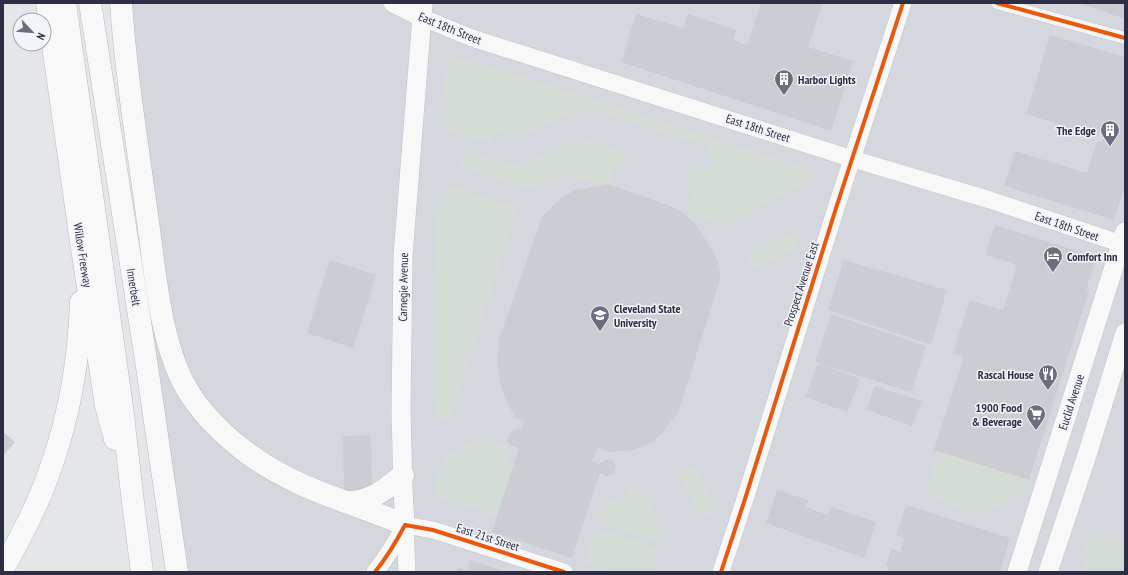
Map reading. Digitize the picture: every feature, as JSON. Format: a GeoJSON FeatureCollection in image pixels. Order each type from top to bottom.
{"type":"FeatureCollection","features":[{"type":"Feature","properties":{"kind":"highway","name":"Willow Freeway"},"geometry":{"type":"LineString","coordinates":[[47,3],[60,30],[80,235],[106,406],[133,503]]}},
{"type":"Feature","properties":{"kind":"highway"},"geometry":{"type":"LineString","coordinates":[[65,3],[60,30],[122,407],[142,572]]}},
{"type":"Feature","properties":{"kind":"highway","name":"Innerbelt"},"geometry":{"type":"LineString","coordinates":[[90,3],[146,360],[177,572]]}},
{"type":"Feature","properties":{"kind":"highway"},"geometry":{"type":"LineString","coordinates":[[119,12],[119,98],[143,259],[146,360]]}},
{"type":"Feature","properties":{"kind":"highway"},"geometry":{"type":"LineString","coordinates":[[119,12],[159,296],[171,350],[183,382],[192,397],[204,412],[232,440],[266,466],[289,479],[320,493],[378,513],[405,525]]}},
{"type":"Feature","properties":{"kind":"highway"},"geometry":{"type":"LineString","coordinates":[[3,569],[43,489],[66,419],[78,343],[80,317],[80,235]]}},
{"type":"Feature","properties":{"kind":"highway"},"geometry":{"type":"LineString","coordinates":[[345,502],[363,500],[378,494],[403,475]]}},
{"type":"Feature","properties":{"kind":"highway"},"geometry":{"type":"LineString","coordinates":[[3,536],[20,526],[30,517]]}},
{"type":"Feature","properties":{"kind":"main road","name":"East 18th Street"},"geometry":{"type":"LineString","coordinates":[[393,3],[422,10]]}},
{"type":"Feature","properties":{"kind":"main road","name":"Carnegie Avenue"},"geometry":{"type":"LineString","coordinates":[[405,525],[401,410],[403,256],[422,10]]}},
{"type":"Feature","properties":{"kind":"main road","name":"Euclid Avenue"},"geometry":{"type":"LineString","coordinates":[[1017,572],[1124,240]]}},
{"type":"Feature","properties":{"kind":"main road"},"geometry":{"type":"LineString","coordinates":[[1048,572],[1087,455],[1125,333]]}},
{"type":"Feature","properties":{"kind":"street","name":"Prospect Avenue East"},"geometry":{"type":"LineString","coordinates":[[721,572],[837,205],[903,3]]}},
{"type":"Feature","properties":{"kind":"street"},"geometry":{"type":"LineString","coordinates":[[997,3],[1125,38]]}},
{"type":"Feature","properties":{"kind":"street","name":"East 18th Street"},"geometry":{"type":"LineString","coordinates":[[422,10],[472,38],[853,158],[1124,240]]}},
{"type":"Feature","properties":{"kind":"street"},"geometry":{"type":"LineString","coordinates":[[375,572],[393,548],[405,525]]}},
{"type":"Feature","properties":{"kind":"street","name":"Carnegie Avenue"},"geometry":{"type":"LineString","coordinates":[[405,525],[407,572]]}},
{"type":"Feature","properties":{"kind":"street","name":"East 21st Street"},"geometry":{"type":"LineString","coordinates":[[405,525],[433,530],[564,572]]}},
{"type":"Feature","properties":{"kind":"shaded area"},"geometry":{"type":"Polygon","coordinates":[[[116,3],[1125,3],[1125,572],[177,572],[146,360],[143,259],[119,98],[116,3]]]}},
{"type":"Feature","properties":{"kind":"shaded area"},"geometry":{"type":"Polygon","coordinates":[[[463,58],[806,168],[810,171],[811,176],[808,182],[726,225],[689,214],[685,205],[691,199],[691,195],[685,186],[691,166],[706,168],[710,165],[711,154],[706,146],[596,112],[572,114],[553,120],[533,132],[520,136],[494,132],[491,141],[489,142],[463,135],[444,127],[440,124],[445,76],[449,64],[452,61],[463,58]]]}},
{"type":"Feature","properties":{"kind":"shaded area"},"geometry":{"type":"Polygon","coordinates":[[[579,141],[592,142],[621,152],[624,155],[626,160],[624,167],[620,166],[611,170],[610,176],[613,183],[609,187],[564,174],[532,190],[464,168],[460,163],[461,156],[467,152],[510,163],[519,163],[537,159],[571,143],[580,143],[579,141]]]}},
{"type":"Feature","properties":{"kind":"shaded area"},"geometry":{"type":"Polygon","coordinates":[[[451,186],[512,207],[515,215],[452,414],[450,418],[443,420],[437,416],[434,409],[433,281],[440,194],[444,188],[451,186]]]}},
{"type":"Feature","properties":{"kind":"shaded area"},"geometry":{"type":"Polygon","coordinates":[[[788,234],[794,236],[797,240],[797,245],[794,250],[755,270],[747,255],[788,234]]]}},
{"type":"Feature","properties":{"kind":"shaded area"},"geometry":{"type":"Polygon","coordinates":[[[482,438],[506,446],[506,456],[512,464],[496,516],[439,498],[435,493],[437,480],[446,455],[482,438]]]}},
{"type":"Feature","properties":{"kind":"shaded area"},"geometry":{"type":"Polygon","coordinates":[[[938,451],[1029,480],[1020,492],[1019,491],[1016,494],[1017,495],[1006,502],[1007,503],[1003,503],[1000,505],[1001,506],[993,509],[989,509],[989,511],[971,511],[954,508],[940,500],[927,487],[938,451]]]}},
{"type":"Feature","properties":{"kind":"shaded area"},"geometry":{"type":"Polygon","coordinates":[[[693,466],[714,504],[713,511],[709,515],[702,516],[698,512],[678,473],[693,466]]]}},
{"type":"Feature","properties":{"kind":"shaded area"},"geometry":{"type":"Polygon","coordinates":[[[629,486],[645,492],[665,530],[661,542],[603,523],[605,520],[599,517],[604,501],[609,503],[626,495],[629,486]]]}},
{"type":"Feature","properties":{"kind":"shaded area"},"geometry":{"type":"Polygon","coordinates":[[[595,528],[659,549],[652,572],[615,572],[585,562],[595,528]]]}},
{"type":"Feature","properties":{"kind":"shaded area"},"geometry":{"type":"Polygon","coordinates":[[[1103,535],[1115,540],[1121,547],[1121,565],[1115,572],[1089,572],[1083,564],[1082,550],[1086,542],[1096,536],[1103,535]]]}},
{"type":"Feature","properties":{"kind":"building","name":"Harbor Lights"},"geometry":{"type":"Polygon","coordinates":[[[761,3],[817,3],[822,5],[808,47],[853,61],[831,131],[621,62],[636,14],[683,28],[688,14],[736,30],[733,40],[747,45],[761,3]]]}},
{"type":"Feature","properties":{"kind":"building"},"geometry":{"type":"Polygon","coordinates":[[[1079,3],[1125,3],[1125,19],[1079,3]]]}},
{"type":"Feature","properties":{"kind":"building","name":"The Edge"},"geometry":{"type":"Polygon","coordinates":[[[1050,35],[1125,57],[1125,185],[1114,220],[1004,186],[1015,151],[1087,173],[1097,141],[1102,142],[1104,138],[1103,134],[1099,133],[1098,137],[1026,114],[1050,35]]]}},
{"type":"Feature","properties":{"kind":"building"},"geometry":{"type":"Polygon","coordinates":[[[608,184],[673,207],[685,214],[696,225],[712,249],[718,261],[720,280],[679,410],[665,430],[652,443],[634,450],[609,452],[598,447],[592,461],[599,464],[605,460],[612,460],[616,466],[614,472],[610,475],[606,476],[600,473],[572,558],[492,532],[519,448],[511,446],[507,440],[513,430],[522,428],[524,422],[515,417],[504,396],[500,383],[497,366],[499,339],[542,217],[563,197],[575,190],[608,184]]]}},
{"type":"Feature","properties":{"kind":"building"},"geometry":{"type":"Polygon","coordinates":[[[995,225],[1097,257],[1086,290],[1089,291],[1029,480],[934,450],[964,357],[953,353],[970,300],[1003,310],[1017,265],[985,255],[995,225]]]}},
{"type":"Feature","properties":{"kind":"building"},"geometry":{"type":"Polygon","coordinates":[[[330,260],[376,275],[353,348],[307,333],[330,260]]]}},
{"type":"Feature","properties":{"kind":"building"},"geometry":{"type":"Polygon","coordinates":[[[844,260],[947,290],[931,345],[828,310],[844,260]]]}},
{"type":"Feature","properties":{"kind":"building"},"geometry":{"type":"Polygon","coordinates":[[[831,314],[926,346],[911,392],[821,364],[860,379],[847,412],[805,397],[818,363],[815,362],[831,314]]]}},
{"type":"Feature","properties":{"kind":"building"},"geometry":{"type":"Polygon","coordinates":[[[874,386],[922,401],[912,426],[867,410],[874,386]]]}},
{"type":"Feature","properties":{"kind":"building"},"geometry":{"type":"Polygon","coordinates":[[[3,432],[15,442],[3,456],[3,432]]]}},
{"type":"Feature","properties":{"kind":"building"},"geometry":{"type":"Polygon","coordinates":[[[371,435],[372,490],[344,491],[343,436],[371,435]]]}},
{"type":"Feature","properties":{"kind":"building"},"geometry":{"type":"Polygon","coordinates":[[[777,490],[808,500],[806,507],[828,515],[831,507],[876,522],[864,558],[766,523],[777,490]]]}},
{"type":"Feature","properties":{"kind":"building"},"geometry":{"type":"Polygon","coordinates":[[[906,505],[1010,538],[1000,572],[887,572],[889,567],[886,566],[891,549],[900,552],[904,538],[896,535],[906,505]]]}},
{"type":"Feature","properties":{"kind":"building"},"geometry":{"type":"Polygon","coordinates":[[[470,560],[506,572],[456,572],[458,567],[467,571],[470,560]]]}},
{"type":"Feature","properties":{"kind":"cycle path"},"geometry":{"type":"LineString","coordinates":[[721,572],[837,205],[903,3]]}},
{"type":"Feature","properties":{"kind":"cycle path"},"geometry":{"type":"LineString","coordinates":[[997,3],[1125,38]]}},
{"type":"Feature","properties":{"kind":"cycle path"},"geometry":{"type":"LineString","coordinates":[[375,572],[405,525],[433,530],[564,572]]}},
{"type":"Feature","properties":{"kind":"place","name":"Harbor Lights"},"geometry":{"type":"Point","coordinates":[784,96]}},
{"type":"Feature","properties":{"kind":"place","name":"The Edge"},"geometry":{"type":"Point","coordinates":[1110,147]}},
{"type":"Feature","properties":{"kind":"place","name":"Comfort Inn"},"geometry":{"type":"Point","coordinates":[1053,273]}},
{"type":"Feature","properties":{"kind":"place","name":"Cleveland State University"},"geometry":{"type":"Point","coordinates":[600,332]}},
{"type":"Feature","properties":{"kind":"place","name":"Rascal House"},"geometry":{"type":"Point","coordinates":[1048,391]}},
{"type":"Feature","properties":{"kind":"place","name":"1900 Food & Beverage"},"geometry":{"type":"Point","coordinates":[1036,431]}}]}
